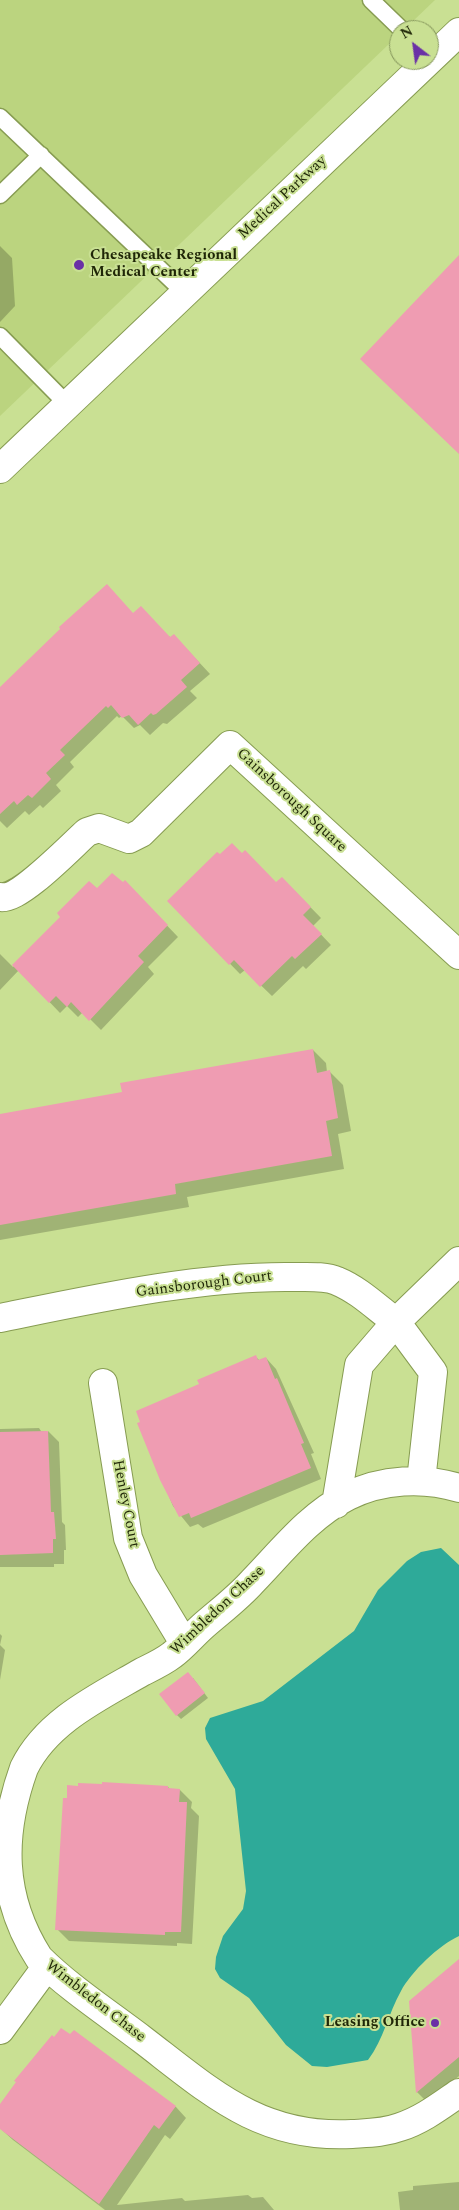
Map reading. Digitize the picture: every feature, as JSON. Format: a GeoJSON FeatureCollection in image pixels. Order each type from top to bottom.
{"type":"FeatureCollection","features":[{"type":"Feature","properties":{"kind":"street","name":"Medical Parkway"},"geometry":{"type":"LineString","coordinates":[[439,49],[459,32]]}},
{"type":"Feature","properties":{"kind":"street","name":"Medical Parkway"},"geometry":{"type":"LineString","coordinates":[[0,469],[416,70]]}},
{"type":"Feature","properties":{"kind":"street","name":"Gainsborough Square"},"geometry":{"type":"LineString","coordinates":[[0,897],[6,898],[20,892],[87,832],[99,828],[129,839],[141,833],[230,745],[459,955]]}},
{"type":"Feature","properties":{"kind":"street"},"geometry":{"type":"LineString","coordinates":[[336,1504],[359,1365],[396,1322],[459,1261]]}},
{"type":"Feature","properties":{"kind":"street","name":"Gainsborough Court"},"geometry":{"type":"LineString","coordinates":[[0,1318],[162,1288],[261,1276],[308,1277],[336,1280],[363,1296],[396,1322]]}},
{"type":"Feature","properties":{"kind":"street"},"geometry":{"type":"LineString","coordinates":[[396,1322],[433,1372],[421,1480]]}},
{"type":"Feature","properties":{"kind":"street","name":"Henley Court"},"geometry":{"type":"LineString","coordinates":[[103,1383],[128,1538],[143,1575],[184,1643]]}},
{"type":"Feature","properties":{"kind":"street","name":"Wimbledon Chase"},"geometry":{"type":"LineString","coordinates":[[459,1488],[421,1480],[371,1487],[348,1496],[323,1511],[251,1583],[172,1655],[70,1714],[37,1748],[24,1768],[9,1808],[3,1851],[4,1873],[15,1914],[26,1938],[39,1958],[212,2093],[256,2119],[278,2127],[325,2136],[383,2132],[424,2117],[459,2093]]}},
{"type":"Feature","properties":{"kind":"street"},"geometry":{"type":"LineString","coordinates":[[0,2030],[47,1966]]}},
{"type":"Feature","properties":{"kind":"lane"},"geometry":{"type":"LineString","coordinates":[[371,0],[392,20]]}},
{"type":"Feature","properties":{"kind":"lane"},"geometry":{"type":"LineString","coordinates":[[0,117],[184,292]]}},
{"type":"Feature","properties":{"kind":"lane"},"geometry":{"type":"LineString","coordinates":[[0,195],[40,155]]}},
{"type":"Feature","properties":{"kind":"lane"},"geometry":{"type":"LineString","coordinates":[[0,336],[68,405]]}},
{"type":"Feature","properties":{"kind":"shaded area","name":"Chesapeake Regional Medical Center"},"geometry":{"type":"Polygon","coordinates":[[[0,0],[435,0],[414,20],[389,20],[389,44],[0,416],[0,0]]]}},
{"type":"Feature","properties":{"kind":"water"},"geometry":{"type":"Polygon","coordinates":[[[441,1548],[459,1565],[459,1936],[434,1952],[418,1968],[406,1984],[378,2044],[368,2060],[327,2067],[312,2066],[286,2045],[249,1998],[220,1978],[215,1969],[216,1957],[223,1936],[243,1909],[246,1891],[235,1789],[206,1739],[205,1728],[210,1718],[263,1701],[354,1631],[378,1590],[407,1561],[421,1552],[441,1548]]]}},
{"type":"Feature","properties":{"kind":"building"},"geometry":{"type":"Polygon","coordinates":[[[459,255],[459,454],[360,359],[459,255]]]}},
{"type":"Feature","properties":{"kind":"building"},"geometry":{"type":"Polygon","coordinates":[[[107,584],[133,613],[141,606],[170,637],[174,634],[200,663],[181,680],[187,687],[156,714],[153,715],[151,713],[138,725],[129,715],[122,718],[111,705],[108,708],[106,706],[60,750],[65,755],[46,773],[51,779],[32,798],[28,795],[17,805],[14,801],[0,814],[0,687],[60,629],[59,627],[107,584]]]}},
{"type":"Feature","properties":{"kind":"building"},"geometry":{"type":"Polygon","coordinates":[[[232,843],[242,853],[245,850],[276,882],[282,877],[311,907],[303,915],[322,934],[295,959],[292,956],[260,987],[234,960],[229,965],[167,901],[217,852],[220,854],[232,843]]]}},
{"type":"Feature","properties":{"kind":"building"},"geometry":{"type":"Polygon","coordinates":[[[112,873],[123,882],[125,880],[168,925],[138,956],[144,962],[89,1021],[71,1002],[67,1007],[56,996],[49,1003],[12,965],[60,917],[57,913],[89,881],[97,888],[112,873]]]}},
{"type":"Feature","properties":{"kind":"building"},"geometry":{"type":"Polygon","coordinates":[[[313,1049],[317,1073],[330,1070],[338,1118],[326,1121],[332,1156],[175,1184],[176,1194],[0,1225],[0,1114],[122,1092],[120,1083],[313,1049]]]}},
{"type":"Feature","properties":{"kind":"building"},"geometry":{"type":"Polygon","coordinates":[[[256,1355],[258,1360],[266,1357],[275,1379],[277,1378],[304,1443],[301,1444],[311,1468],[191,1518],[189,1513],[179,1517],[160,1480],[137,1423],[140,1422],[136,1411],[199,1384],[197,1380],[256,1355]]]}},
{"type":"Feature","properties":{"kind":"building"},"geometry":{"type":"Polygon","coordinates":[[[48,1431],[51,1512],[54,1512],[56,1539],[53,1539],[53,1553],[0,1555],[0,1432],[48,1431]]]}},
{"type":"Feature","properties":{"kind":"building"},"geometry":{"type":"Polygon","coordinates":[[[188,1672],[205,1693],[176,1716],[159,1694],[188,1672]]]}},
{"type":"Feature","properties":{"kind":"building"},"geometry":{"type":"Polygon","coordinates":[[[102,1782],[168,1786],[168,1788],[180,1789],[179,1802],[187,1802],[181,1932],[165,1932],[165,1935],[55,1930],[63,1798],[67,1798],[67,1785],[78,1786],[78,1783],[102,1784],[102,1782]]]}},
{"type":"Feature","properties":{"kind":"building","name":"Leasing Office"},"geometry":{"type":"Polygon","coordinates":[[[459,1959],[459,2057],[416,2093],[409,2001],[459,1959]]]}},
{"type":"Feature","properties":{"kind":"building"},"geometry":{"type":"Polygon","coordinates":[[[61,2028],[70,2034],[74,2030],[176,2106],[159,2129],[154,2125],[99,2204],[0,2129],[0,2104],[16,2082],[14,2081],[52,2035],[54,2037],[61,2028]]]}},
{"type":"Feature","properties":{"kind":"place","name":"Chesapeake Regional Medical Center"},"geometry":{"type":"Point","coordinates":[79,265]}},
{"type":"Feature","properties":{"kind":"place","name":"Leasing Office"},"geometry":{"type":"Point","coordinates":[435,2023]}}]}
